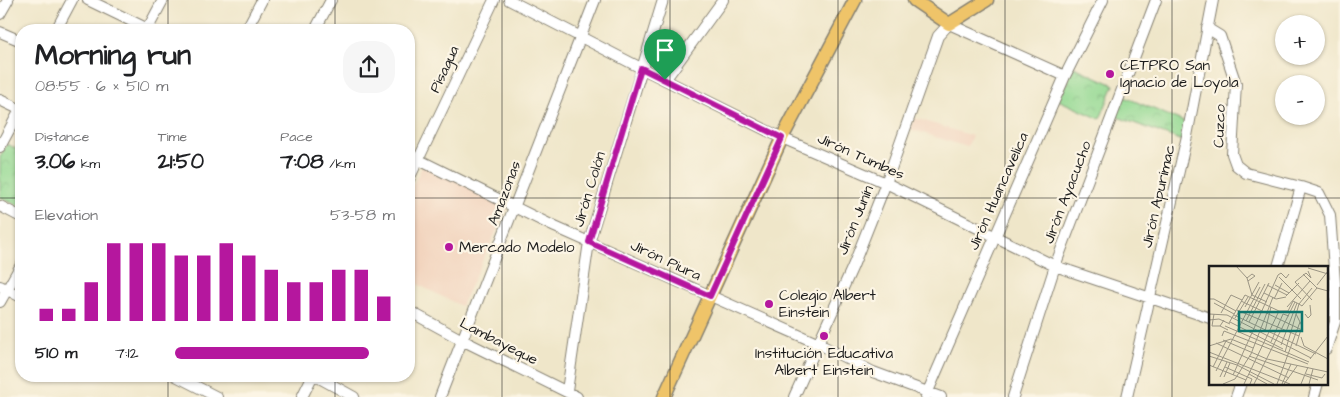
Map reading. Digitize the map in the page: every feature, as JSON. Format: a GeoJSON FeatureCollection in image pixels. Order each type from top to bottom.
{"type":"FeatureCollection","features":[{"type":"Feature","properties":{"kind":"main road"},"geometry":{"type":"LineString","coordinates":[[664,397],[782,138],[855,0]]}},
{"type":"Feature","properties":{"kind":"main road"},"geometry":{"type":"LineString","coordinates":[[914,0],[949,24],[987,0]]}},
{"type":"Feature","properties":{"kind":"street"},"geometry":{"type":"LineString","coordinates":[[0,14],[8,0]]}},
{"type":"Feature","properties":{"kind":"street"},"geometry":{"type":"LineString","coordinates":[[59,24],[72,0]]}},
{"type":"Feature","properties":{"kind":"street"},"geometry":{"type":"LineString","coordinates":[[88,0],[136,24]]}},
{"type":"Feature","properties":{"kind":"street"},"geometry":{"type":"LineString","coordinates":[[151,24],[163,0]]}},
{"type":"Feature","properties":{"kind":"street"},"geometry":{"type":"LineString","coordinates":[[249,24],[262,0]]}},
{"type":"Feature","properties":{"kind":"street"},"geometry":{"type":"LineString","coordinates":[[318,24],[331,0]]}},
{"type":"Feature","properties":{"kind":"street","name":"Pisagua"},"geometry":{"type":"LineString","coordinates":[[415,155],[494,0]]}},
{"type":"Feature","properties":{"kind":"street","name":"Jirón Tumbes"},"geometry":{"type":"LineString","coordinates":[[509,0],[782,138],[886,182],[1056,266],[1209,318]]}},
{"type":"Feature","properties":{"kind":"street","name":"Amazonas"},"geometry":{"type":"LineString","coordinates":[[440,397],[594,0]]}},
{"type":"Feature","properties":{"kind":"street","name":"Jirón Colón"},"geometry":{"type":"LineString","coordinates":[[566,391],[589,242],[663,0]]}},
{"type":"Feature","properties":{"kind":"street"},"geometry":{"type":"LineString","coordinates":[[665,80],[723,0]]}},
{"type":"Feature","properties":{"kind":"street","name":"Jirón Huancavelica"},"geometry":{"type":"LineString","coordinates":[[927,394],[1065,76],[1103,0]]}},
{"type":"Feature","properties":{"kind":"street","name":"Jirón Ayacucho"},"geometry":{"type":"LineString","coordinates":[[1013,397],[1056,266],[1156,0]]}},
{"type":"Feature","properties":{"kind":"street","name":"Jirón Apurímac"},"geometry":{"type":"LineString","coordinates":[[1127,397],[1187,136],[1213,0]]}},
{"type":"Feature","properties":{"kind":"street"},"geometry":{"type":"LineString","coordinates":[[949,24],[1065,76]]}},
{"type":"Feature","properties":{"kind":"street","name":"Jirón Junín"},"geometry":{"type":"LineString","coordinates":[[794,397],[819,344],[886,182],[938,36],[949,24]]}},
{"type":"Feature","properties":{"kind":"street","name":"Cuzco"},"geometry":{"type":"LineString","coordinates":[[1207,28],[1220,36],[1236,84],[1232,154],[1236,165],[1246,173],[1319,193],[1330,215],[1335,283],[1335,322],[1328,343]]}},
{"type":"Feature","properties":{"kind":"street"},"geometry":{"type":"LineString","coordinates":[[0,32],[15,38]]}},
{"type":"Feature","properties":{"kind":"street"},"geometry":{"type":"LineString","coordinates":[[0,100],[15,107]]}},
{"type":"Feature","properties":{"kind":"street"},"geometry":{"type":"LineString","coordinates":[[0,147],[15,121]]}},
{"type":"Feature","properties":{"kind":"street","name":"Jirón Piura"},"geometry":{"type":"LineString","coordinates":[[415,157],[589,242],[819,344],[873,372],[927,394],[941,397]]}},
{"type":"Feature","properties":{"kind":"street"},"geometry":{"type":"LineString","coordinates":[[1278,266],[1301,187]]}},
{"type":"Feature","properties":{"kind":"street"},"geometry":{"type":"LineString","coordinates":[[0,206],[15,214]]}},
{"type":"Feature","properties":{"kind":"street"},"geometry":{"type":"LineString","coordinates":[[0,302],[3,288],[15,273]]}},
{"type":"Feature","properties":{"kind":"street"},"geometry":{"type":"LineString","coordinates":[[3,288],[15,294]]}},
{"type":"Feature","properties":{"kind":"street","name":"Lambayeque"},"geometry":{"type":"LineString","coordinates":[[415,313],[462,340],[577,397]]}},
{"type":"Feature","properties":{"kind":"street"},"geometry":{"type":"LineString","coordinates":[[187,382],[216,397]]}},
{"type":"Feature","properties":{"kind":"street"},"geometry":{"type":"LineString","coordinates":[[302,397],[310,382]]}},
{"type":"Feature","properties":{"kind":"street"},"geometry":{"type":"LineString","coordinates":[[326,382],[354,397]]}},
{"type":"Feature","properties":{"kind":"street"},"geometry":{"type":"LineString","coordinates":[[1236,397],[1241,384]]}},
{"type":"Feature","properties":{"kind":"street"},"geometry":{"type":"LineString","coordinates":[[1314,397],[1318,384]]}},
{"type":"Feature","properties":{"kind":"shaded area"},"geometry":{"type":"Polygon","coordinates":[[[915,118],[972,136],[967,147],[910,129],[915,118]]]}},
{"type":"Feature","properties":{"kind":"shaded area","name":"Mercado Modelo"},"geometry":{"type":"Polygon","coordinates":[[[424,163],[509,205],[461,306],[415,283],[415,181],[424,163]]]}},
{"type":"Feature","properties":{"kind":"green space"},"geometry":{"type":"Polygon","coordinates":[[[1074,67],[1114,85],[1100,119],[1058,100],[1074,67]]]}},
{"type":"Feature","properties":{"kind":"green space"},"geometry":{"type":"Polygon","coordinates":[[[1120,95],[1189,124],[1183,141],[1112,115],[1120,95]]]}},
{"type":"Feature","properties":{"kind":"green space"},"geometry":{"type":"Polygon","coordinates":[[[7,144],[15,148],[15,204],[0,197],[0,157],[7,144]]]}},
{"type":"Feature","properties":{"kind":"place","name":"CETPRO San Ignacio de Loyola"},"geometry":{"type":"Point","coordinates":[1110,74]}},
{"type":"Feature","properties":{"kind":"place","name":"Mercado Modelo"},"geometry":{"type":"Point","coordinates":[449,247]}},
{"type":"Feature","properties":{"kind":"place","name":"Colegio Albert Einstein"},"geometry":{"type":"Point","coordinates":[769,304]}},
{"type":"Feature","properties":{"kind":"place","name":"Institución Educativa Albert Einstein"},"geometry":{"type":"Point","coordinates":[824,336]}},
{"type":"Feature","properties":{"kind":"route"},"geometry":{"type":"LineString","coordinates":[[641,68],[665,80],[782,138],[710,296],[589,242],[641,68]]}}]}
